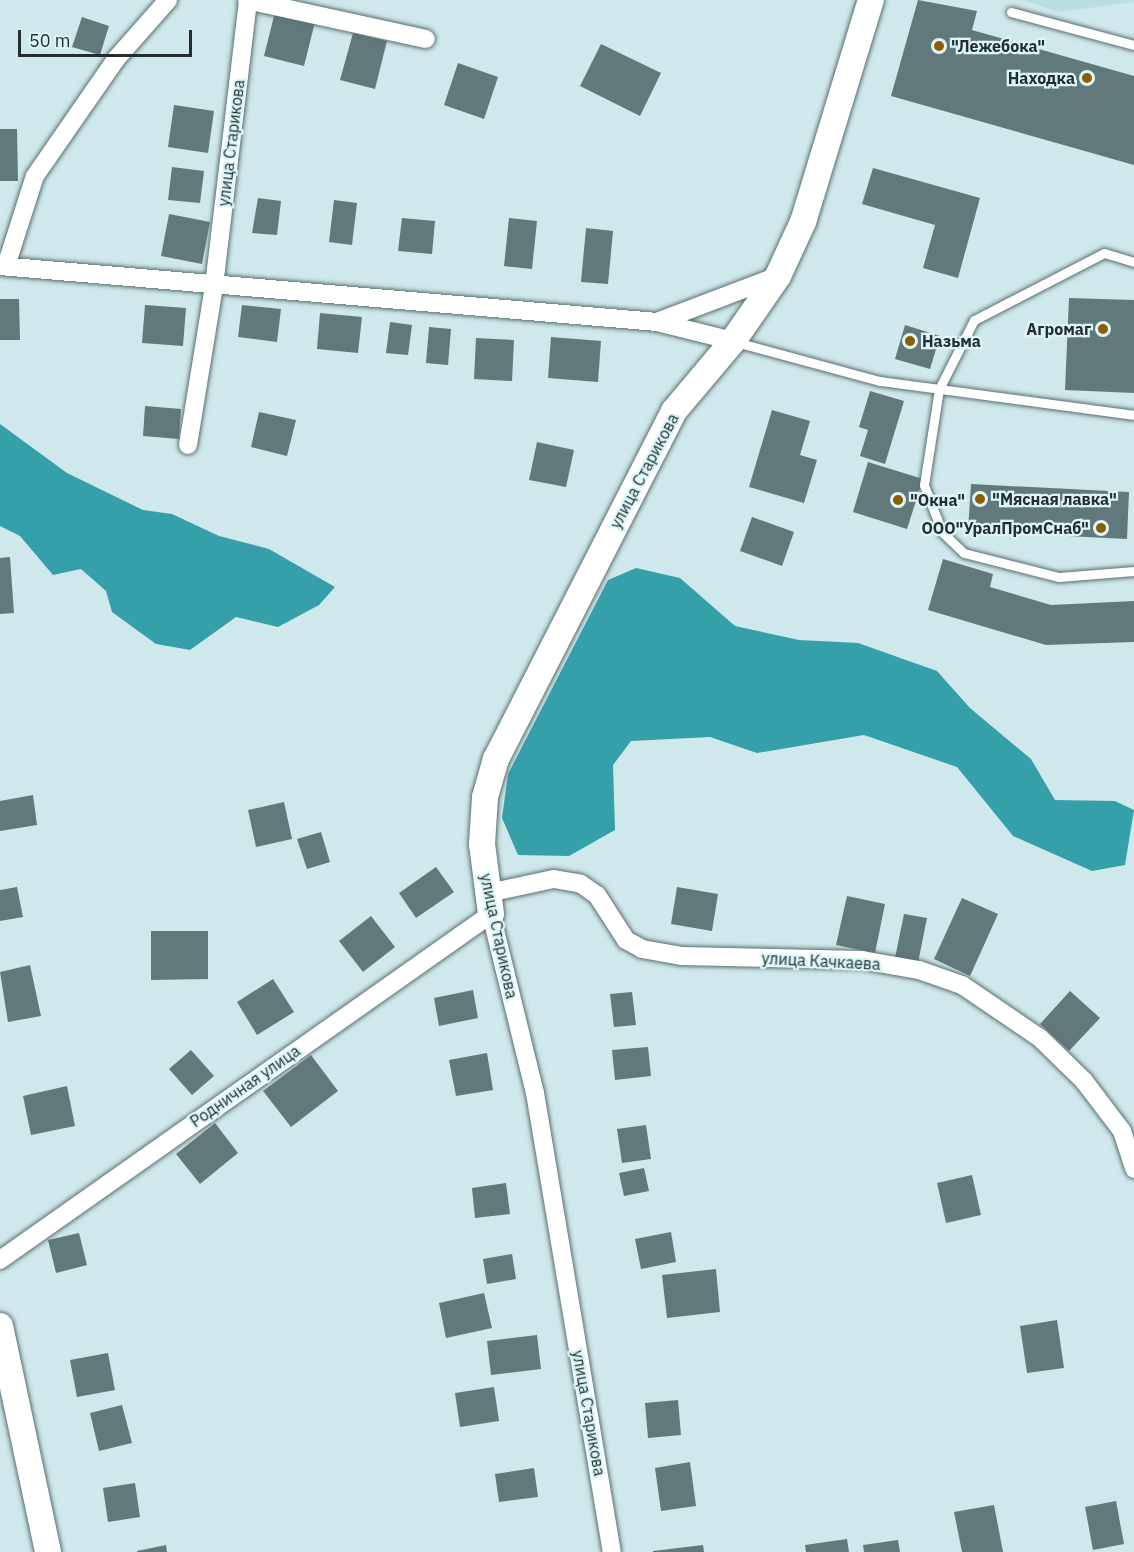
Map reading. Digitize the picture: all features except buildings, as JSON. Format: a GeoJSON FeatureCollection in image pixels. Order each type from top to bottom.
{"type":"FeatureCollection","features":[{"type":"Feature","properties":{"kind":"street"},"geometry":{"type":"LineString","coordinates":[[168,0],[116,59],[35,176],[3,265],[214,286],[657,322],[733,341]]}},
{"type":"Feature","properties":{"kind":"street"},"geometry":{"type":"LineString","coordinates":[[247,0],[426,39]]}},
{"type":"Feature","properties":{"kind":"street","name":"улица Старикова"},"geometry":{"type":"LineString","coordinates":[[188,445],[214,286],[247,0]]}},
{"type":"Feature","properties":{"kind":"street","name":"улица Старикова"},"geometry":{"type":"LineString","coordinates":[[612,1552],[535,1093],[489,904],[482,844],[484,797],[496,759],[674,411],[733,341],[778,276],[802,222],[871,0]]}},
{"type":"Feature","properties":{"kind":"street"},"geometry":{"type":"LineString","coordinates":[[657,322],[778,276]]}},
{"type":"Feature","properties":{"kind":"street","name":"улица Качкаева"},"geometry":{"type":"LineString","coordinates":[[489,904],[554,879],[581,884],[597,895],[626,940],[642,949],[682,956],[862,960],[919,970],[962,985],[1040,1038],[1084,1081],[1122,1131],[1134,1168]]}},
{"type":"Feature","properties":{"kind":"street","name":"Родничная улица"},"geometry":{"type":"LineString","coordinates":[[0,1260],[489,904]]}},
{"type":"Feature","properties":{"kind":"street"},"geometry":{"type":"LineString","coordinates":[[0,1326],[48,1552]]}},
{"type":"Feature","properties":{"kind":"lane"},"geometry":{"type":"LineString","coordinates":[[1011,12],[1134,45]]}},
{"type":"Feature","properties":{"kind":"lane"},"geometry":{"type":"LineString","coordinates":[[1134,262],[1104,253],[974,321],[939,389],[924,485],[942,532],[964,553],[1059,578],[1134,571]]}},
{"type":"Feature","properties":{"kind":"lane"},"geometry":{"type":"LineString","coordinates":[[733,341],[880,381],[1134,415]]}},
{"type":"Feature","properties":{"kind":"shaded area"},"geometry":{"type":"Polygon","coordinates":[[[1022,0],[1134,0],[1134,2],[1059,12],[1022,0]]]}},
{"type":"Feature","properties":{"kind":"water"},"geometry":{"type":"Polygon","coordinates":[[[0,424],[67,473],[143,510],[172,514],[219,536],[269,549],[335,587],[319,605],[278,627],[236,617],[190,650],[156,644],[112,612],[106,591],[81,569],[53,575],[20,536],[0,526],[0,424]]]}},
{"type":"Feature","properties":{"kind":"water"},"geometry":{"type":"Polygon","coordinates":[[[636,568],[680,578],[735,626],[799,640],[858,643],[937,671],[970,708],[1031,759],[1055,800],[1115,801],[1134,810],[1125,865],[1092,871],[1013,836],[957,767],[864,735],[757,753],[710,737],[631,741],[613,765],[615,830],[569,856],[518,855],[502,818],[508,774],[608,580],[636,568]]]}},
{"type":"Feature","properties":{"kind":"place","name":"\"Лежебока\""},"geometry":{"type":"Point","coordinates":[939,46]}},
{"type":"Feature","properties":{"kind":"place","name":"Находка"},"geometry":{"type":"Point","coordinates":[1087,78]}},
{"type":"Feature","properties":{"kind":"place","name":"Агромаг"},"geometry":{"type":"Point","coordinates":[1103,329]}},
{"type":"Feature","properties":{"kind":"place","name":"Назьма"},"geometry":{"type":"Point","coordinates":[910,341]}},
{"type":"Feature","properties":{"kind":"place","name":"\"Мясная лавка\""},"geometry":{"type":"Point","coordinates":[980,499]}},
{"type":"Feature","properties":{"kind":"place","name":"\"Окна\""},"geometry":{"type":"Point","coordinates":[898,500]}},
{"type":"Feature","properties":{"kind":"place","name":"ООО\"УралПромСнаб\""},"geometry":{"type":"Point","coordinates":[1101,528]}}]}
